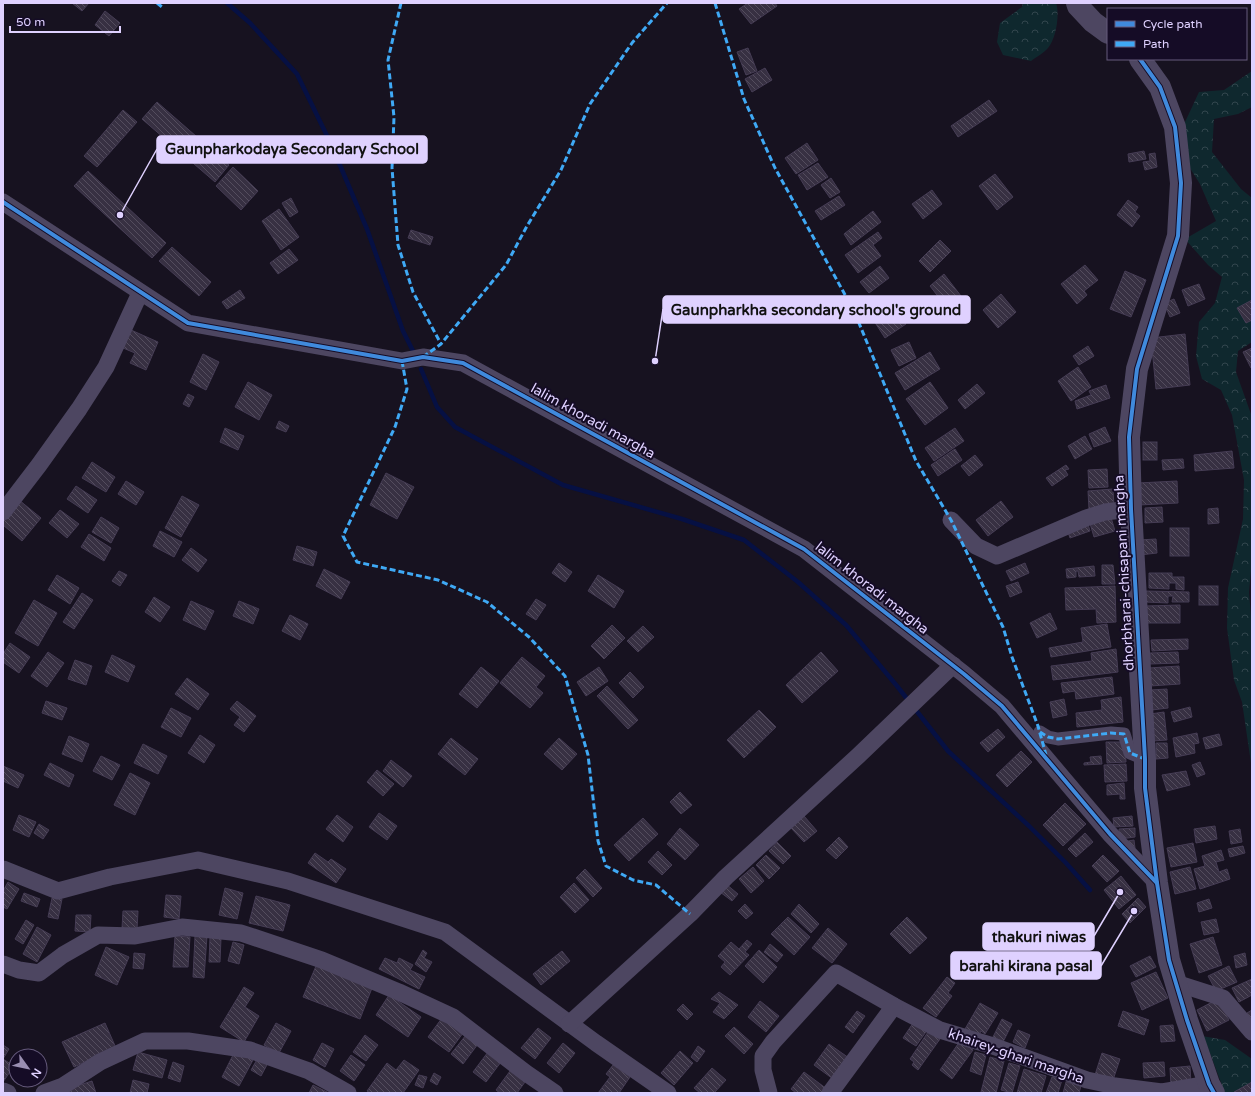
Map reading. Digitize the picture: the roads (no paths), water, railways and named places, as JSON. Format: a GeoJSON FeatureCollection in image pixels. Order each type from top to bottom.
{"type":"FeatureCollection","features":[{"type":"Feature","properties":{"kind":"street"},"geometry":{"type":"LineString","coordinates":[[1077,3],[1093,22],[1107,32]]}},
{"type":"Feature","properties":{"kind":"street","name":"dhorbharai-chisapani margha"},"geometry":{"type":"LineString","coordinates":[[1141,60],[1160,87],[1175,127],[1181,183],[1178,236],[1137,368],[1129,437],[1131,509],[1145,759],[1145,788],[1157,883],[1169,960],[1211,1088]]}},
{"type":"Feature","properties":{"kind":"street"},"geometry":{"type":"LineString","coordinates":[[3,202],[140,293],[106,367],[79,409],[3,512]]}},
{"type":"Feature","properties":{"kind":"street","name":"lalim khoradi margha"},"geometry":{"type":"LineString","coordinates":[[140,293],[188,323],[402,361],[423,357],[463,363],[804,549],[953,665],[1002,706],[1110,834],[1157,883]]}},
{"type":"Feature","properties":{"kind":"street"},"geometry":{"type":"LineString","coordinates":[[951,520],[976,546],[997,556],[1086,518],[1105,512],[1131,509]]}},
{"type":"Feature","properties":{"kind":"street"},"geometry":{"type":"LineString","coordinates":[[569,1024],[690,914],[726,877],[858,756],[953,665]]}},
{"type":"Feature","properties":{"kind":"street"},"geometry":{"type":"LineString","coordinates":[[1040,732],[1048,738],[1058,739],[1111,733],[1124,734],[1130,753],[1145,759]]}},
{"type":"Feature","properties":{"kind":"street"},"geometry":{"type":"LineString","coordinates":[[3,869],[58,891],[110,877],[198,860],[288,881],[445,932],[569,1024],[668,1093]]}},
{"type":"Feature","properties":{"kind":"street"},"geometry":{"type":"LineString","coordinates":[[3,964],[19,970],[39,973],[63,955],[98,935],[135,936],[182,927],[241,933],[322,960],[399,992],[453,1017],[526,1073],[555,1093]]}},
{"type":"Feature","properties":{"kind":"street","name":"khairey-ghari margha"},"geometry":{"type":"LineString","coordinates":[[769,1093],[763,1070],[763,1056],[773,1042],[836,973],[940,1030],[994,1046],[1087,1080],[1115,1086],[1162,1092],[1211,1088]]}},
{"type":"Feature","properties":{"kind":"street"},"geometry":{"type":"LineString","coordinates":[[1176,982],[1223,998],[1252,1032]]}},
{"type":"Feature","properties":{"kind":"street"},"geometry":{"type":"LineString","coordinates":[[830,1093],[894,1006]]}},
{"type":"Feature","properties":{"kind":"street"},"geometry":{"type":"LineString","coordinates":[[44,1093],[63,1086],[100,1062],[146,1041],[188,1041],[250,1050],[309,1071],[348,1093]]}},
{"type":"Feature","properties":{"kind":"street"},"geometry":{"type":"LineString","coordinates":[[3,1091],[8,1093]]}},
{"type":"Feature","properties":{"kind":"waterway"},"geometry":{"type":"LineString","coordinates":[[227,3],[250,23],[297,74],[331,144],[367,229],[403,331],[414,353]]}},
{"type":"Feature","properties":{"kind":"waterway"},"geometry":{"type":"LineString","coordinates":[[421,369],[437,407],[455,427],[563,485],[682,519],[744,540],[798,582],[846,625],[897,686],[948,751],[1029,826],[1066,863],[1090,890]]}},
{"type":"Feature","properties":{"kind":"place","name":"Gaunpharkodaya Secondary School"},"geometry":{"type":"Point","coordinates":[120,215]}},
{"type":"Feature","properties":{"kind":"place","name":"Gaunpharkha secondary school's ground"},"geometry":{"type":"Point","coordinates":[655,361]}},
{"type":"Feature","properties":{"kind":"place","name":"thakuri niwas"},"geometry":{"type":"Point","coordinates":[1120,892]}},
{"type":"Feature","properties":{"kind":"place","name":"barahi kirana pasal"},"geometry":{"type":"Point","coordinates":[1134,911]}}]}
